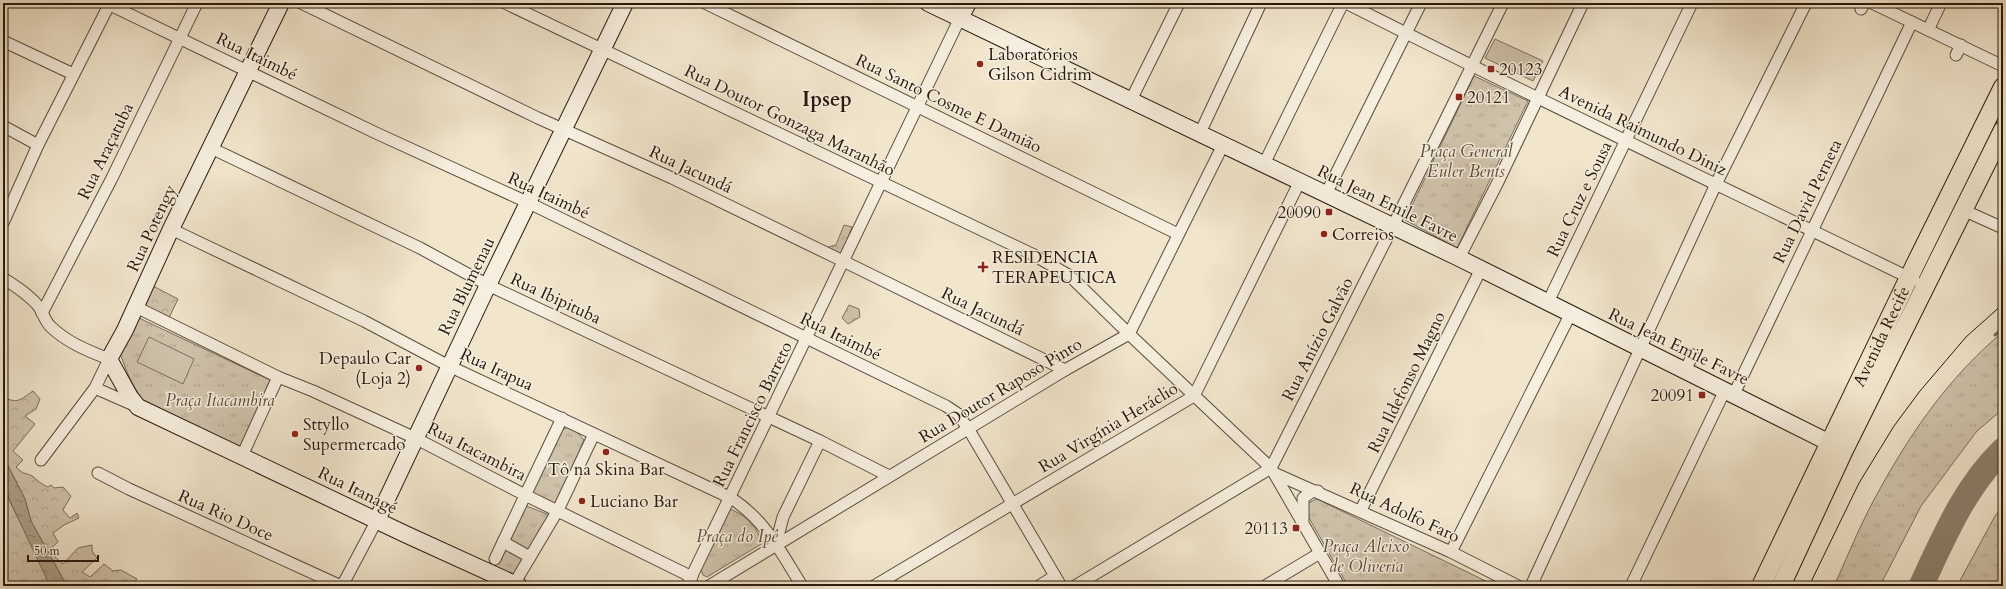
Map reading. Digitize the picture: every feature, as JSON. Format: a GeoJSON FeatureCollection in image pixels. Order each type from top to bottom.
{"type":"FeatureCollection","features":[{"type":"Feature","properties":{"kind":"main road","name":"Rua Potengy"},"geometry":{"type":"LineString","coordinates":[[109,359],[136,307],[171,229],[281,3]]}},
{"type":"Feature","properties":{"kind":"main road","name":"Rua Blumenau"},"geometry":{"type":"LineString","coordinates":[[377,520],[449,366],[625,3]]}},
{"type":"Feature","properties":{"kind":"main road","name":"Rua Jean Emile Favre"},"geometry":{"type":"LineString","coordinates":[[928,3],[1481,269],[1506,278],[1548,302],[1596,324],[1730,392],[1781,412],[1837,446]]}},
{"type":"Feature","properties":{"kind":"main road"},"geometry":{"type":"LineString","coordinates":[[960,18],[968,3]]}},
{"type":"Feature","properties":{"kind":"main road","name":"Avenida Recife"},"geometry":{"type":"LineString","coordinates":[[1781,586],[1837,446],[1909,278],[2003,87]]}},
{"type":"Feature","properties":{"kind":"main road","name":"Avenida Recife"},"geometry":{"type":"LineString","coordinates":[[1761,586],[1926,286],[2003,132]]}},
{"type":"Feature","properties":{"kind":"main road","name":"Rua Itanagé"},"geometry":{"type":"LineString","coordinates":[[109,359],[125,389],[138,407],[516,585]]}},
{"type":"Feature","properties":{"kind":"street","name":"Rua Itaimbé"},"geometry":{"type":"LineString","coordinates":[[108,3],[376,133],[529,203],[946,406],[958,414],[969,430],[1058,581]]}},
{"type":"Feature","properties":{"kind":"street"},"geometry":{"type":"LineString","coordinates":[[3,222],[38,144],[108,3]]}},
{"type":"Feature","properties":{"kind":"street","name":"Rua Araçatuba"},"geometry":{"type":"LineString","coordinates":[[42,313],[112,178],[179,37],[197,3]]}},
{"type":"Feature","properties":{"kind":"street","name":"Rua Jacundá"},"geometry":{"type":"LineString","coordinates":[[301,3],[564,130],[672,178],[843,260],[1065,370]]}},
{"type":"Feature","properties":{"kind":"street","name":"Rua Doutor Gonzaga Maranhão"},"geometry":{"type":"LineString","coordinates":[[505,3],[1052,264],[1070,276],[1274,471]]}},
{"type":"Feature","properties":{"kind":"street","name":"Rua Santo Cosme E Damião"},"geometry":{"type":"LineString","coordinates":[[706,3],[1178,234]]}},
{"type":"Feature","properties":{"kind":"street"},"geometry":{"type":"LineString","coordinates":[[1131,100],[1179,3]]}},
{"type":"Feature","properties":{"kind":"street"},"geometry":{"type":"LineString","coordinates":[[1200,133],[1261,3]]}},
{"type":"Feature","properties":{"kind":"street"},"geometry":{"type":"LineString","coordinates":[[1264,164],[1343,3]]}},
{"type":"Feature","properties":{"kind":"street","name":"Avenida Raimundo Diniz"},"geometry":{"type":"LineString","coordinates":[[1346,3],[1625,142],[1716,184],[1811,232],[1926,286]]}},
{"type":"Feature","properties":{"kind":"street"},"geometry":{"type":"LineString","coordinates":[[1326,194],[1421,3]]}},
{"type":"Feature","properties":{"kind":"street","name":"Rua Anízio Galvão"},"geometry":{"type":"LineString","coordinates":[[1274,471],[1503,3]]}},
{"type":"Feature","properties":{"kind":"street"},"geometry":{"type":"LineString","coordinates":[[1459,258],[1583,3]]}},
{"type":"Feature","properties":{"kind":"street","name":"Rua Cruz e Sousa"},"geometry":{"type":"LineString","coordinates":[[1548,302],[1692,3]]}},
{"type":"Feature","properties":{"kind":"street"},"geometry":{"type":"LineString","coordinates":[[1531,586],[1716,184],[1806,3]]}},
{"type":"Feature","properties":{"kind":"street"},"geometry":{"type":"LineString","coordinates":[[1872,3],[1928,30],[1958,50],[2003,66]]}},
{"type":"Feature","properties":{"kind":"street"},"geometry":{"type":"LineString","coordinates":[[1928,30],[1941,3]]}},
{"type":"Feature","properties":{"kind":"street","name":"Rua Francisco Barreto"},"geometry":{"type":"LineString","coordinates":[[690,581],[731,498],[880,182],[960,18]]}},
{"type":"Feature","properties":{"kind":"street","name":"Rua David Perneta"},"geometry":{"type":"LineString","coordinates":[[1631,586],[1811,232],[1912,22]]}},
{"type":"Feature","properties":{"kind":"street"},"geometry":{"type":"LineString","coordinates":[[3,41],[73,74]]}},
{"type":"Feature","properties":{"kind":"street"},"geometry":{"type":"LineString","coordinates":[[3,126],[38,144]]}},
{"type":"Feature","properties":{"kind":"street"},"geometry":{"type":"LineString","coordinates":[[1129,334],[1224,145]]}},
{"type":"Feature","properties":{"kind":"street","name":"Rua Ibipituba"},"geometry":{"type":"LineString","coordinates":[[211,148],[420,248],[488,285],[820,441],[889,476]]}},
{"type":"Feature","properties":{"kind":"street","name":"Rua Virgínia Heráclio"},"geometry":{"type":"LineString","coordinates":[[874,586],[1194,396],[1300,181]]}},
{"type":"Feature","properties":{"kind":"street"},"geometry":{"type":"LineString","coordinates":[[1963,210],[2003,228]]}},
{"type":"Feature","properties":{"kind":"street","name":"Rua Irapua"},"geometry":{"type":"LineString","coordinates":[[171,229],[364,321],[449,366],[731,498],[747,508],[767,530],[802,586]]}},
{"type":"Feature","properties":{"kind":"street","name":"Rua Ildefonso Magno"},"geometry":{"type":"LineString","coordinates":[[1361,510],[1481,269]]}},
{"type":"Feature","properties":{"kind":"street"},"geometry":{"type":"LineString","coordinates":[[3,278],[35,302],[49,325],[58,333],[78,345],[109,359]]}},
{"type":"Feature","properties":{"kind":"street","name":"Rua Itacambira"},"geometry":{"type":"LineString","coordinates":[[136,307],[278,377],[313,391],[415,438],[525,495],[558,510],[690,581]]}},
{"type":"Feature","properties":{"kind":"street"},"geometry":{"type":"LineString","coordinates":[[1452,552],[1570,313]]}},
{"type":"Feature","properties":{"kind":"street","name":"Rua Doutor Raposo Pinto"},"geometry":{"type":"LineString","coordinates":[[709,586],[889,476],[969,430],[1065,370],[1129,334]]}},
{"type":"Feature","properties":{"kind":"street"},"geometry":{"type":"LineString","coordinates":[[1685,370],[1693,355]]}},
{"type":"Feature","properties":{"kind":"street","name":"Rua Potengy"},"geometry":{"type":"LineString","coordinates":[[41,460],[95,388],[109,359]]}},
{"type":"Feature","properties":{"kind":"street"},"geometry":{"type":"LineString","coordinates":[[242,456],[278,377]]}},
{"type":"Feature","properties":{"kind":"street","name":"Rua Itanagé"},"geometry":{"type":"LineString","coordinates":[[95,388],[138,407]]}},
{"type":"Feature","properties":{"kind":"street"},"geometry":{"type":"LineString","coordinates":[[495,559],[562,418]]}},
{"type":"Feature","properties":{"kind":"street"},"geometry":{"type":"LineString","coordinates":[[516,585],[530,557],[558,510],[594,434]]}},
{"type":"Feature","properties":{"kind":"street"},"geometry":{"type":"LineString","coordinates":[[776,544],[783,517],[820,441]]}},
{"type":"Feature","properties":{"kind":"street"},"geometry":{"type":"LineString","coordinates":[[1075,586],[1274,471],[1339,586]]}},
{"type":"Feature","properties":{"kind":"street","name":"Rua Adolfo Faro"},"geometry":{"type":"LineString","coordinates":[[1274,471],[1452,552],[1518,586]]}},
{"type":"Feature","properties":{"kind":"street","name":"Rua Rio Doce"},"geometry":{"type":"LineString","coordinates":[[98,473],[129,489],[342,586]]}},
{"type":"Feature","properties":{"kind":"street"},"geometry":{"type":"LineString","coordinates":[[1304,525],[1303,498],[1312,491],[1318,492]]}},
{"type":"Feature","properties":{"kind":"street","name":"Rua Blumenau"},"geometry":{"type":"LineString","coordinates":[[342,586],[377,520]]}},
{"type":"Feature","properties":{"kind":"street"},"geometry":{"type":"LineString","coordinates":[[503,542],[530,557]]}},
{"type":"Feature","properties":{"kind":"street"},"geometry":{"type":"LineString","coordinates":[[1265,586],[1320,553]]}},
{"type":"Feature","properties":{"kind":"street"},"geometry":{"type":"LineString","coordinates":[[1039,586],[1058,581]]}},
{"type":"Feature","properties":{"kind":"green space"},"geometry":{"type":"Polygon","coordinates":[[[1495,39],[1543,61],[1533,81],[1485,58],[1495,39]]]}},
{"type":"Feature","properties":{"kind":"green space","name":"Praça General Euler Bents"},"geometry":{"type":"Polygon","coordinates":[[[1474,76],[1528,101],[1457,248],[1405,220],[1474,76]]]}},
{"type":"Feature","properties":{"kind":"green space"},"geometry":{"type":"Polygon","coordinates":[[[844,225],[852,227],[841,256],[828,249],[828,247],[836,245],[844,225]]]}},
{"type":"Feature","properties":{"kind":"green space"},"geometry":{"type":"Polygon","coordinates":[[[153,286],[178,299],[168,320],[142,306],[153,286]]]}},
{"type":"Feature","properties":{"kind":"green space"},"geometry":{"type":"Polygon","coordinates":[[[849,305],[859,309],[860,317],[848,324],[842,318],[849,305]]]}},
{"type":"Feature","properties":{"kind":"green space","name":"Praça Itacambira"},"geometry":{"type":"Polygon","coordinates":[[[139,318],[270,380],[273,386],[239,454],[148,406],[143,400],[130,380],[119,350],[139,318]]]}},
{"type":"Feature","properties":{"kind":"green space"},"geometry":{"type":"Polygon","coordinates":[[[2003,332],[2003,409],[1977,431],[1921,506],[1880,586],[1834,586],[1874,499],[1906,444],[1950,384],[1984,348],[2003,332]]]}},
{"type":"Feature","properties":{"kind":"green space"},"geometry":{"type":"Polygon","coordinates":[[[149,337],[194,359],[183,384],[137,362],[149,337]]]}},
{"type":"Feature","properties":{"kind":"green space"},"geometry":{"type":"Polygon","coordinates":[[[33,391],[40,399],[36,409],[25,416],[35,424],[13,451],[23,460],[16,467],[21,472],[32,476],[48,487],[51,485],[54,488],[63,487],[71,496],[63,510],[70,518],[77,513],[79,518],[64,525],[53,533],[58,542],[50,549],[56,558],[63,564],[78,548],[92,545],[92,551],[97,558],[82,572],[90,577],[104,564],[113,571],[121,570],[137,579],[129,586],[67,586],[31,521],[25,499],[3,456],[3,397],[16,401],[33,391]]]}},
{"type":"Feature","properties":{"kind":"green space"},"geometry":{"type":"Polygon","coordinates":[[[568,427],[578,433],[584,440],[557,507],[529,492],[562,430],[568,427]]]}},
{"type":"Feature","properties":{"kind":"green space"},"geometry":{"type":"Polygon","coordinates":[[[3,486],[40,560],[50,586],[3,586],[3,486]]]}},
{"type":"Feature","properties":{"kind":"green space","name":"Praça Aleixo de Oliveria"},"geometry":{"type":"Polygon","coordinates":[[[1317,499],[1496,586],[1348,586],[1305,511],[1308,503],[1317,499]]]}},
{"type":"Feature","properties":{"kind":"green space"},"geometry":{"type":"Polygon","coordinates":[[[524,505],[547,514],[549,517],[514,578],[493,570],[524,505]]]}},
{"type":"Feature","properties":{"kind":"green space"},"geometry":{"type":"Polygon","coordinates":[[[2003,506],[2003,586],[1957,586],[1995,516],[2003,506]]]}},
{"type":"Feature","properties":{"kind":"green space","name":"Praça do Ipê"},"geometry":{"type":"Polygon","coordinates":[[[730,509],[742,515],[750,522],[763,543],[707,577],[703,575],[701,569],[730,509]]]}},
{"type":"Feature","properties":{"kind":"water"},"geometry":{"type":"Polygon","coordinates":[[[3,456],[25,499],[31,521],[67,586],[50,586],[3,486],[3,456]]]}},
{"type":"Feature","properties":{"kind":"waterway"},"geometry":{"type":"LineString","coordinates":[[1995,335],[2003,328]]}},
{"type":"Feature","properties":{"kind":"taxiway"},"geometry":{"type":"LineString","coordinates":[[1921,586],[1966,496],[1989,464],[2003,450]]}},
{"type":"Feature","properties":{"kind":"tram line"},"geometry":{"type":"LineString","coordinates":[[1809,586],[1859,483],[1894,426],[1920,391],[1966,337],[2003,304]]}},
{"type":"Feature","properties":{"kind":"place","name":"Laboratórios Gilson Cidrim"},"geometry":{"type":"Point","coordinates":[980,64]}},
{"type":"Feature","properties":{"kind":"place","name":"20123"},"geometry":{"type":"Point","coordinates":[1491,69]}},
{"type":"Feature","properties":{"kind":"place","name":"20121"},"geometry":{"type":"Point","coordinates":[1459,97]}},
{"type":"Feature","properties":{"kind":"place","name":"20090"},"geometry":{"type":"Point","coordinates":[1329,212]}},
{"type":"Feature","properties":{"kind":"place","name":"Correios"},"geometry":{"type":"Point","coordinates":[1324,234]}},
{"type":"Feature","properties":{"kind":"place","name":"RESIDENCIA TERAPEUTICA"},"geometry":{"type":"Point","coordinates":[983,267]}},
{"type":"Feature","properties":{"kind":"place","name":"Depaulo Car (Loja 2)"},"geometry":{"type":"Point","coordinates":[419,368]}},
{"type":"Feature","properties":{"kind":"place","name":"20091"},"geometry":{"type":"Point","coordinates":[1702,395]}},
{"type":"Feature","properties":{"kind":"place","name":"Sttyllo Supermercado"},"geometry":{"type":"Point","coordinates":[295,434]}},
{"type":"Feature","properties":{"kind":"place","name":"Tô na Skina Bar"},"geometry":{"type":"Point","coordinates":[606,452]}},
{"type":"Feature","properties":{"kind":"place","name":"Luciano Bar"},"geometry":{"type":"Point","coordinates":[582,501]}},
{"type":"Feature","properties":{"kind":"place","name":"20113"},"geometry":{"type":"Point","coordinates":[1296,528]}},
{"type":"Feature","properties":{"kind":"district","name":"Ipsep"},"geometry":{"type":"Point","coordinates":[827,99]}}]}
